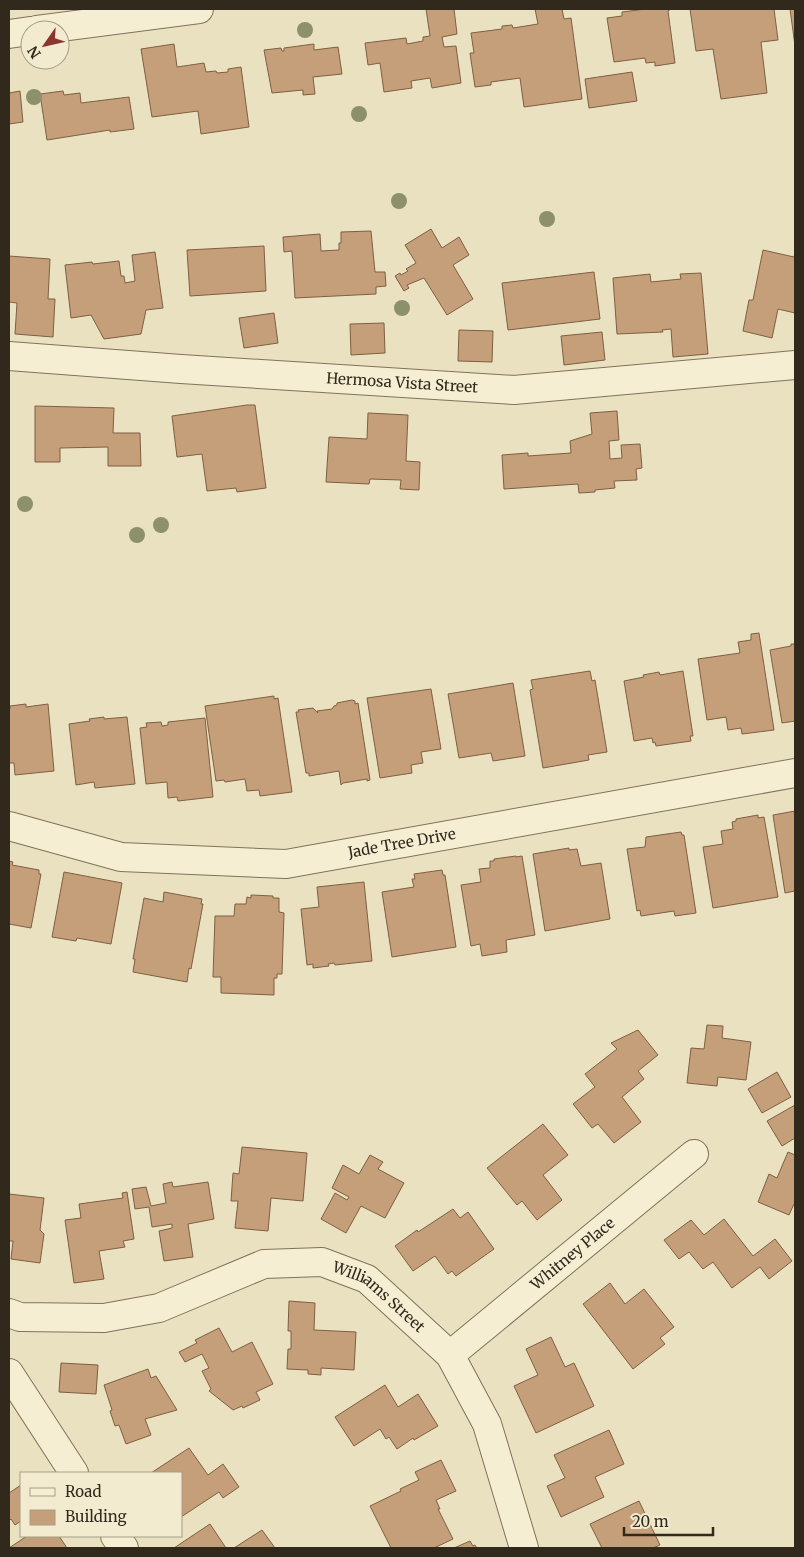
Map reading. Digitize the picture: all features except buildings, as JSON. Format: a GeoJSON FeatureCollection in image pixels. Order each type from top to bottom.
{"type":"FeatureCollection","features":[{"type":"Feature","properties":{"kind":"street"},"geometry":{"type":"LineString","coordinates":[[70,26],[199,9]]}},
{"type":"Feature","properties":{"kind":"street","name":"Hermosa Vista Street"},"geometry":{"type":"LineString","coordinates":[[9,356],[514,390],[795,365]]}},
{"type":"Feature","properties":{"kind":"street","name":"Jade Tree Drive"},"geometry":{"type":"LineString","coordinates":[[9,826],[121,857],[286,864],[795,773]]}},
{"type":"Feature","properties":{"kind":"street","name":"Whitney Place"},"geometry":{"type":"LineString","coordinates":[[450,1355],[694,1154]]}},
{"type":"Feature","properties":{"kind":"street","name":"Williams Street"},"geometry":{"type":"LineString","coordinates":[[9,1313],[20,1317],[104,1318],[159,1308],[264,1264],[322,1262],[367,1279],[450,1355],[487,1424],[524,1548]]}},
{"type":"Feature","properties":{"kind":"street"},"geometry":{"type":"LineString","coordinates":[[9,1373],[73,1472]]}},
{"type":"Feature","properties":{"kind":"street"},"geometry":{"type":"LineString","coordinates":[[116,1537],[124,1548]]}}]}
